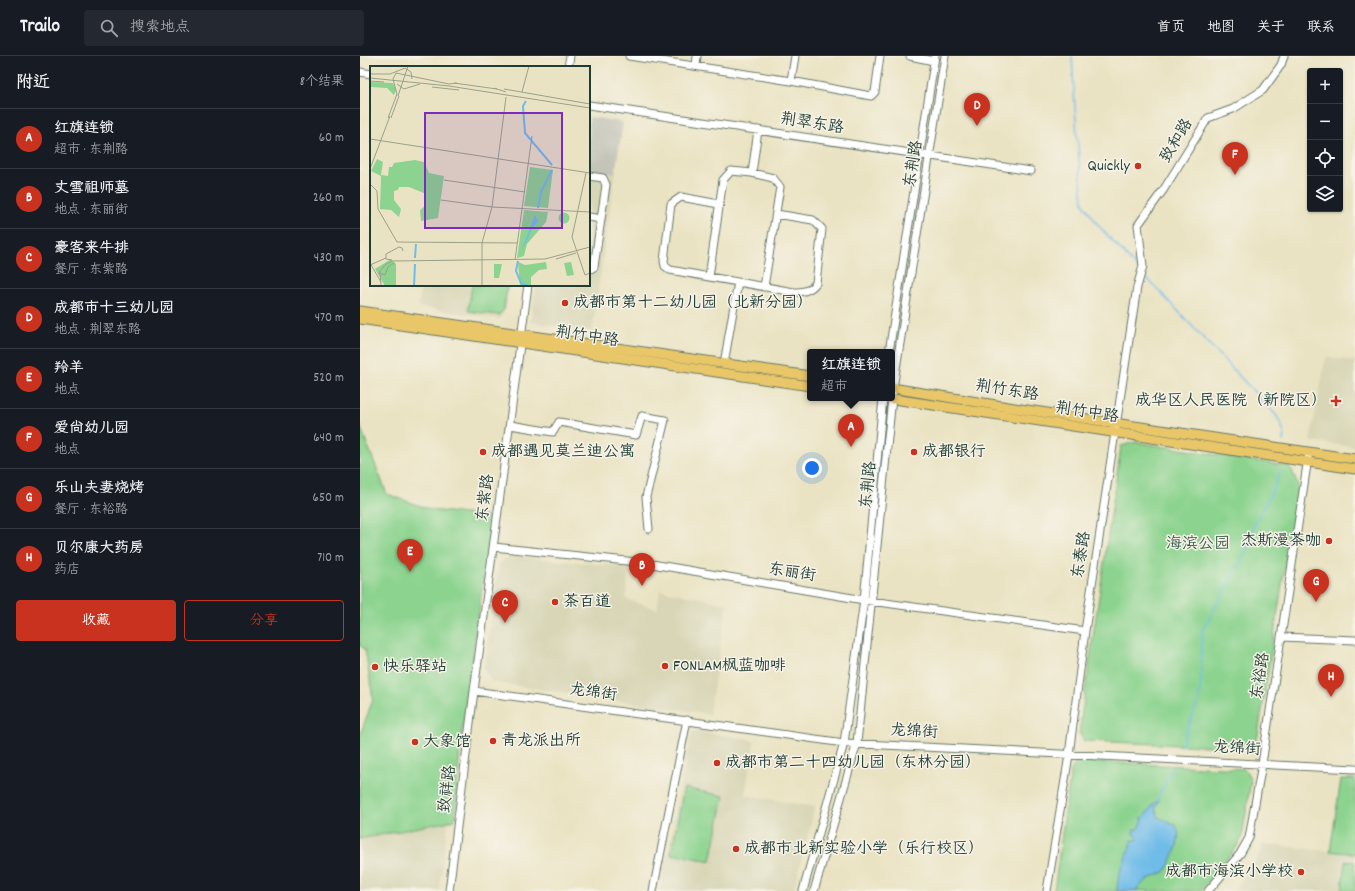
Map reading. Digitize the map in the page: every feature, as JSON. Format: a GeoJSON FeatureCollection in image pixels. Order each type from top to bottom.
{"type":"FeatureCollection","features":[{"type":"Feature","properties":{"kind":"main road","name":"荆竹中路"},"geometry":{"type":"LineString","coordinates":[[360,311],[807,386]]}},
{"type":"Feature","properties":{"kind":"main road","name":"荆竹中路"},"geometry":{"type":"LineString","coordinates":[[360,319],[520,338],[807,376]]}},
{"type":"Feature","properties":{"kind":"main road","name":"荆竹东路"},"geometry":{"type":"LineString","coordinates":[[895,388],[1355,459]]}},
{"type":"Feature","properties":{"kind":"main road","name":"荆竹中路"},"geometry":{"type":"LineString","coordinates":[[895,399],[1355,469]]}},
{"type":"Feature","properties":{"kind":"street"},"geometry":{"type":"LineString","coordinates":[[568,66],[570,56]]}},
{"type":"Feature","properties":{"kind":"street"},"geometry":{"type":"LineString","coordinates":[[630,56],[654,58],[871,96],[875,92],[880,56]]}},
{"type":"Feature","properties":{"kind":"street"},"geometry":{"type":"LineString","coordinates":[[696,66],[697,56]]}},
{"type":"Feature","properties":{"kind":"street"},"geometry":{"type":"LineString","coordinates":[[791,81],[796,56]]}},
{"type":"Feature","properties":{"kind":"street"},"geometry":{"type":"LineString","coordinates":[[910,56],[935,58]]}},
{"type":"Feature","properties":{"kind":"street","name":"东荆路"},"geometry":{"type":"LineString","coordinates":[[895,369],[945,56]]}},
{"type":"Feature","properties":{"kind":"street","name":"致和路"},"geometry":{"type":"LineString","coordinates":[[1138,225],[1164,189],[1208,118],[1233,109],[1263,90],[1281,65],[1284,56]]}},
{"type":"Feature","properties":{"kind":"street","name":"东荆路"},"geometry":{"type":"LineString","coordinates":[[889,349],[935,58]]}},
{"type":"Feature","properties":{"kind":"street"},"geometry":{"type":"LineString","coordinates":[[360,72],[370,74]]}},
{"type":"Feature","properties":{"kind":"street","name":"荆翠东路"},"geometry":{"type":"LineString","coordinates":[[590,105],[1032,171]]}},
{"type":"Feature","properties":{"kind":"street"},"geometry":{"type":"LineString","coordinates":[[752,173],[758,130]]}},
{"type":"Feature","properties":{"kind":"street"},"geometry":{"type":"LineString","coordinates":[[709,277],[723,180],[731,171],[752,173],[773,178],[780,187],[764,287]]}},
{"type":"Feature","properties":{"kind":"street"},"geometry":{"type":"LineString","coordinates":[[590,176],[603,178],[606,185],[594,267],[590,269]]}},
{"type":"Feature","properties":{"kind":"street"},"geometry":{"type":"LineString","coordinates":[[720,204],[681,197],[671,204],[664,261],[670,270],[794,292],[802,292],[812,289],[816,283],[822,229],[813,220],[776,214]]}},
{"type":"Feature","properties":{"kind":"street"},"geometry":{"type":"LineString","coordinates":[[590,217],[601,219]]}},
{"type":"Feature","properties":{"kind":"street","name":"东泰路"},"geometry":{"type":"LineString","coordinates":[[1047,891],[1069,755],[1085,630],[1116,423],[1143,266],[1138,225]]}},
{"type":"Feature","properties":{"kind":"street"},"geometry":{"type":"LineString","coordinates":[[724,364],[738,282]]}},
{"type":"Feature","properties":{"kind":"street","name":"东紫路"},"geometry":{"type":"LineString","coordinates":[[474,691],[528,286]]}},
{"type":"Feature","properties":{"kind":"street","name":"东荆路"},"geometry":{"type":"LineString","coordinates":[[814,891],[857,743],[867,600],[887,401]]}},
{"type":"Feature","properties":{"kind":"street"},"geometry":{"type":"LineString","coordinates":[[510,425],[553,432],[559,422],[636,436],[642,416],[664,420],[646,497],[649,529]]}},
{"type":"Feature","properties":{"kind":"street","name":"东裕路"},"geometry":{"type":"LineString","coordinates":[[1208,891],[1240,854],[1248,838],[1262,764],[1310,452]]}},
{"type":"Feature","properties":{"kind":"street","name":"东丽街"},"geometry":{"type":"LineString","coordinates":[[494,547],[646,563],[867,600],[1085,630]]}},
{"type":"Feature","properties":{"kind":"street","name":"东荆路"},"geometry":{"type":"LineString","coordinates":[[803,891],[844,743],[867,600]]}},
{"type":"Feature","properties":{"kind":"street"},"geometry":{"type":"LineString","coordinates":[[1281,637],[1355,640]]}},
{"type":"Feature","properties":{"kind":"street","name":"龙绵街"},"geometry":{"type":"LineString","coordinates":[[474,691],[844,743],[1355,769]]}},
{"type":"Feature","properties":{"kind":"street","name":"致祥路"},"geometry":{"type":"LineString","coordinates":[[449,891],[474,691]]}},
{"type":"Feature","properties":{"kind":"street"},"geometry":{"type":"LineString","coordinates":[[653,891],[687,720]]}},
{"type":"Feature","properties":{"kind":"shaded area"},"geometry":{"type":"Polygon","coordinates":[[[590,117],[623,122],[615,174],[590,170],[590,117]]]}},
{"type":"Feature","properties":{"kind":"shaded area"},"geometry":{"type":"Polygon","coordinates":[[[590,170],[615,174],[592,331],[531,322],[536,286],[590,286],[590,170]]]}},
{"type":"Feature","properties":{"kind":"shaded area"},"geometry":{"type":"Polygon","coordinates":[[[422,286],[510,286],[505,311],[500,319],[418,307],[422,286]]]}},
{"type":"Feature","properties":{"kind":"shaded area","name":"成华区人民医院（新院区）"},"geometry":{"type":"Polygon","coordinates":[[[1326,357],[1355,361],[1355,447],[1310,441],[1326,357]]]}},
{"type":"Feature","properties":{"kind":"shaded area"},"geometry":{"type":"Polygon","coordinates":[[[510,556],[629,567],[626,599],[657,609],[660,590],[727,604],[709,714],[492,682],[484,670],[499,563],[510,556]]]}},
{"type":"Feature","properties":{"kind":"shaded area","name":"成都市北新实验小学（乐行校区）"},"geometry":{"type":"Polygon","coordinates":[[[695,731],[748,739],[754,742],[745,795],[815,807],[793,891],[660,891],[691,734],[695,731]]]}},
{"type":"Feature","properties":{"kind":"shaded area"},"geometry":{"type":"Polygon","coordinates":[[[448,822],[439,891],[360,891],[360,839],[448,822]]]}},
{"type":"Feature","properties":{"kind":"shaded area","name":"成都市海滨小学校"},"geometry":{"type":"Polygon","coordinates":[[[1262,844],[1355,854],[1355,891],[1233,891],[1257,859],[1262,844]]]}},
{"type":"Feature","properties":{"kind":"green space"},"geometry":{"type":"Polygon","coordinates":[[[472,286],[507,286],[504,309],[499,315],[468,311],[472,286]]]}},
{"type":"Feature","properties":{"kind":"green space"},"geometry":{"type":"Polygon","coordinates":[[[360,426],[387,494],[432,510],[492,517],[460,746],[455,820],[360,839],[360,735],[373,699],[365,649],[360,646],[360,426]]]}},
{"type":"Feature","properties":{"kind":"green space","name":"海滨公园"},"geometry":{"type":"Polygon","coordinates":[[[1135,442],[1288,466],[1292,470],[1298,486],[1257,741],[1251,748],[1084,741],[1079,733],[1121,446],[1135,442]]]}},
{"type":"Feature","properties":{"kind":"green space"},"geometry":{"type":"Polygon","coordinates":[[[1077,761],[1245,769],[1251,780],[1242,838],[1236,848],[1200,891],[1054,891],[1071,770],[1077,761]]]}},
{"type":"Feature","properties":{"kind":"green space"},"geometry":{"type":"Polygon","coordinates":[[[1341,779],[1355,779],[1355,854],[1330,851],[1341,779]]]}},
{"type":"Feature","properties":{"kind":"green space"},"geometry":{"type":"Polygon","coordinates":[[[684,788],[724,796],[711,861],[671,854],[684,788]]]}},
{"type":"Feature","properties":{"kind":"green space"},"geometry":{"type":"Polygon","coordinates":[[[1345,861],[1355,862],[1355,891],[1342,891],[1345,861]]]}},
{"type":"Feature","properties":{"kind":"water"},"geometry":{"type":"Polygon","coordinates":[[[1159,800],[1155,808],[1158,817],[1175,825],[1178,830],[1178,842],[1176,849],[1165,872],[1152,877],[1136,891],[1117,891],[1120,871],[1132,840],[1137,840],[1139,838],[1133,834],[1134,829],[1138,830],[1143,820],[1141,818],[1144,817],[1155,802],[1159,800]]]}},
{"type":"Feature","properties":{"kind":"waterway"},"geometry":{"type":"LineString","coordinates":[[1072,56],[1083,203],[1098,225],[1140,271]]}},
{"type":"Feature","properties":{"kind":"waterway"},"geometry":{"type":"LineString","coordinates":[[1144,275],[1276,415],[1283,431],[1284,441]]}},
{"type":"Feature","properties":{"kind":"waterway"},"geometry":{"type":"LineString","coordinates":[[1181,746],[1199,699],[1202,631],[1245,554],[1254,526],[1273,490],[1280,472]]}},
{"type":"Feature","properties":{"kind":"waterway"},"geometry":{"type":"LineString","coordinates":[[1157,801],[1172,769]]}},
{"type":"Feature","properties":{"kind":"place","name":"成都市十三幼儿园"},"geometry":{"type":"Point","coordinates":[977,126]}},
{"type":"Feature","properties":{"kind":"place","name":"Quickly"},"geometry":{"type":"Point","coordinates":[1138,166]}},
{"type":"Feature","properties":{"kind":"place","name":"爱尚幼儿园"},"geometry":{"type":"Point","coordinates":[1235,175]}},
{"type":"Feature","properties":{"kind":"place","name":"成都市第十二幼儿园（北新分园）"},"geometry":{"type":"Point","coordinates":[565,303]}},
{"type":"Feature","properties":{"kind":"place","name":"成华区人民医院（新院区）"},"geometry":{"type":"Point","coordinates":[1336,401]}},
{"type":"Feature","properties":{"kind":"place","name":"红旗连锁"},"geometry":{"type":"Point","coordinates":[851,447]}},
{"type":"Feature","properties":{"kind":"place","name":"成都遇见莫兰迪公寓"},"geometry":{"type":"Point","coordinates":[483,452]}},
{"type":"Feature","properties":{"kind":"place","name":"成都银行"},"geometry":{"type":"Point","coordinates":[914,452]}},
{"type":"Feature","properties":{"kind":"place","name":"杰斯漫茶咖"},"geometry":{"type":"Point","coordinates":[1329,541]}},
{"type":"Feature","properties":{"kind":"place","name":"羚羊"},"geometry":{"type":"Point","coordinates":[410,572]}},
{"type":"Feature","properties":{"kind":"place","name":"丈雪祖师墓"},"geometry":{"type":"Point","coordinates":[642,586]}},
{"type":"Feature","properties":{"kind":"place","name":"茶百道"},"geometry":{"type":"Point","coordinates":[555,602]}},
{"type":"Feature","properties":{"kind":"place","name":"乐山夫妻烧烤"},"geometry":{"type":"Point","coordinates":[1316,602]}},
{"type":"Feature","properties":{"kind":"place","name":"豪客来牛排"},"geometry":{"type":"Point","coordinates":[505,623]}},
{"type":"Feature","properties":{"kind":"place","name":"FONLAM枫蓝咖啡"},"geometry":{"type":"Point","coordinates":[665,666]}},
{"type":"Feature","properties":{"kind":"place","name":"快乐驿站"},"geometry":{"type":"Point","coordinates":[375,667]}},
{"type":"Feature","properties":{"kind":"place","name":"贝尔康大药房"},"geometry":{"type":"Point","coordinates":[1331,697]}},
{"type":"Feature","properties":{"kind":"place","name":"青龙派出所"},"geometry":{"type":"Point","coordinates":[493,741]}},
{"type":"Feature","properties":{"kind":"place","name":"大象馆"},"geometry":{"type":"Point","coordinates":[415,742]}},
{"type":"Feature","properties":{"kind":"place","name":"成都市第二十四幼儿园（东林分园）"},"geometry":{"type":"Point","coordinates":[717,763]}},
{"type":"Feature","properties":{"kind":"place","name":"成都市北新实验小学（乐行校区）"},"geometry":{"type":"Point","coordinates":[736,849]}},
{"type":"Feature","properties":{"kind":"place","name":"成都市海滨小学校"},"geometry":{"type":"Point","coordinates":[1301,872]}}]}
